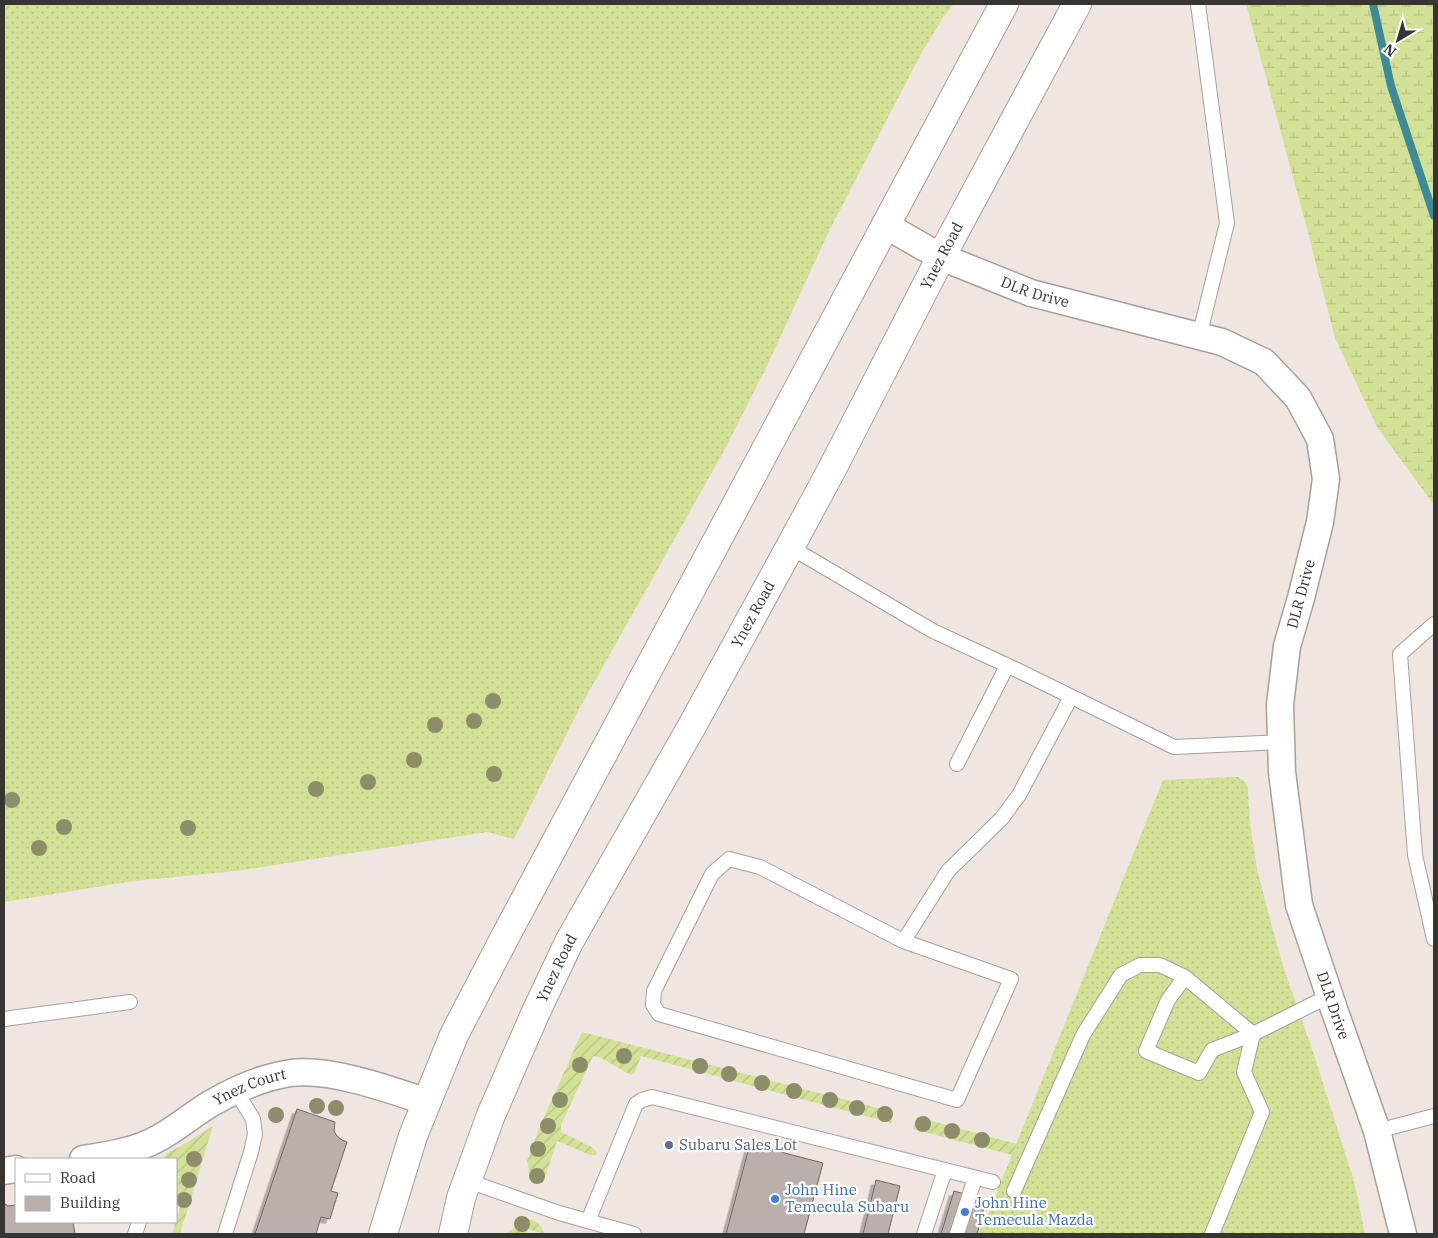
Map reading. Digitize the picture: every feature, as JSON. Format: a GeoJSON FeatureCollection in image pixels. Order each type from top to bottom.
{"type":"FeatureCollection","features":[{"type":"Feature","properties":{"kind":"main road"},"geometry":{"type":"LineString","coordinates":[[383,1234],[413,1136],[454,1035],[496,953],[1004,4]]}},
{"type":"Feature","properties":{"kind":"main road","name":"Ynez Road"},"geometry":{"type":"LineString","coordinates":[[452,1234],[462,1198],[491,1115],[512,1064],[569,942],[692,726],[790,547],[941,257],[1077,4]]}},
{"type":"Feature","properties":{"kind":"street","name":"DLR Drive"},"geometry":{"type":"LineString","coordinates":[[885,225],[941,257],[1031,293],[1222,342],[1264,362],[1298,398],[1320,439],[1326,479],[1320,522],[1287,646],[1280,705],[1282,772],[1299,905],[1377,1131],[1403,1234]]}},
{"type":"Feature","properties":{"kind":"street","name":"Ynez Court"},"geometry":{"type":"LineString","coordinates":[[91,1158],[141,1153],[159,1138],[210,1104],[264,1080],[292,1073],[321,1074],[381,1087],[427,1102]]}},
{"type":"Feature","properties":{"kind":"lane"},"geometry":{"type":"LineString","coordinates":[[1198,4],[1227,223],[1199,337]]}},
{"type":"Feature","properties":{"kind":"lane"},"geometry":{"type":"LineString","coordinates":[[790,547],[932,631],[1174,747],[1281,742]]}},
{"type":"Feature","properties":{"kind":"lane"},"geometry":{"type":"LineString","coordinates":[[1434,624],[1400,654],[1415,855],[1434,939]]}},
{"type":"Feature","properties":{"kind":"lane"},"geometry":{"type":"LineString","coordinates":[[957,764],[1007,666]]}},
{"type":"Feature","properties":{"kind":"lane"},"geometry":{"type":"LineString","coordinates":[[902,941],[948,871],[1002,818],[1019,795],[1071,697]]}},
{"type":"Feature","properties":{"kind":"lane"},"geometry":{"type":"LineString","coordinates":[[730,859],[760,867],[902,941],[1011,979],[957,1100],[659,1014],[653,1005],[654,991],[712,874],[730,859]]}},
{"type":"Feature","properties":{"kind":"lane"},"geometry":{"type":"LineString","coordinates":[[1014,1191],[1084,1035],[1121,975],[1140,965],[1160,965],[1185,977],[1253,1034]]}},
{"type":"Feature","properties":{"kind":"lane"},"geometry":{"type":"LineString","coordinates":[[1185,977],[1168,1000],[1146,1051],[1199,1073],[1212,1050],[1253,1034],[1329,996]]}},
{"type":"Feature","properties":{"kind":"lane"},"geometry":{"type":"LineString","coordinates":[[4,1019],[130,1002]]}},
{"type":"Feature","properties":{"kind":"lane"},"geometry":{"type":"LineString","coordinates":[[1212,1234],[1262,1112],[1244,1072],[1253,1034]]}},
{"type":"Feature","properties":{"kind":"lane"},"geometry":{"type":"LineString","coordinates":[[225,1234],[255,1134],[253,1119],[236,1091]]}},
{"type":"Feature","properties":{"kind":"lane"},"geometry":{"type":"LineString","coordinates":[[588,1221],[636,1104],[652,1097],[993,1182]]}},
{"type":"Feature","properties":{"kind":"lane"},"geometry":{"type":"LineString","coordinates":[[1377,1131],[1434,1116]]}},
{"type":"Feature","properties":{"kind":"lane"},"geometry":{"type":"LineString","coordinates":[[924,1234],[945,1170]]}},
{"type":"Feature","properties":{"kind":"lane"},"geometry":{"type":"LineString","coordinates":[[957,1234],[975,1178]]}},
{"type":"Feature","properties":{"kind":"lane"},"geometry":{"type":"LineString","coordinates":[[468,1182],[551,1210],[634,1234]]}},
{"type":"Feature","properties":{"kind":"green space"},"geometry":{"type":"Polygon","coordinates":[[[4,4],[954,4],[944,16],[922,52],[829,231],[766,368],[725,449],[577,713],[514,839],[487,832],[236,871],[134,881],[4,902],[4,4]]]}},
{"type":"Feature","properties":{"kind":"green space"},"geometry":{"type":"Polygon","coordinates":[[[1246,4],[1434,4],[1434,505],[1377,427],[1335,338],[1246,4]]]}},
{"type":"Feature","properties":{"kind":"green space"},"geometry":{"type":"Polygon","coordinates":[[[1238,777],[1247,785],[1250,823],[1257,869],[1274,934],[1354,1181],[1365,1234],[977,1234],[980,1223],[984,1224],[1163,780],[1238,777]]]}},
{"type":"Feature","properties":{"kind":"green space"},"geometry":{"type":"Polygon","coordinates":[[[582,1032],[893,1112],[891,1123],[641,1056],[635,1072],[631,1075],[599,1057],[593,1056],[561,1125],[561,1132],[592,1147],[597,1152],[595,1155],[590,1155],[557,1141],[543,1183],[532,1182],[527,1161],[541,1124],[582,1032]]]}},
{"type":"Feature","properties":{"kind":"green space"},"geometry":{"type":"Polygon","coordinates":[[[917,1117],[1017,1144],[1012,1155],[913,1129],[917,1117]]]}},
{"type":"Feature","properties":{"kind":"green space"},"geometry":{"type":"Polygon","coordinates":[[[213,1126],[180,1234],[172,1234],[175,1223],[178,1223],[180,1207],[178,1205],[178,1158],[164,1158],[167,1153],[213,1126]]]}},
{"type":"Feature","properties":{"kind":"green space"},"geometry":{"type":"Polygon","coordinates":[[[518,1216],[538,1223],[543,1229],[544,1234],[528,1229],[526,1234],[505,1234],[515,1227],[518,1216]]]}},
{"type":"Feature","properties":{"kind":"building"},"geometry":{"type":"Polygon","coordinates":[[[297,1109],[335,1122],[334,1131],[337,1136],[347,1142],[331,1191],[338,1193],[330,1219],[321,1217],[316,1234],[255,1234],[297,1109]]]}},
{"type":"Feature","properties":{"kind":"building","name":"John Hine Temecula Subaru"},"geometry":{"type":"Polygon","coordinates":[[[750,1144],[823,1163],[804,1234],[726,1234],[750,1144]]]}},
{"type":"Feature","properties":{"kind":"building"},"geometry":{"type":"Polygon","coordinates":[[[876,1180],[900,1186],[888,1234],[863,1234],[876,1180]]]}},
{"type":"Feature","properties":{"kind":"building","name":"John Hine Temecula Mazda"},"geometry":{"type":"Polygon","coordinates":[[[954,1191],[986,1200],[977,1234],[941,1234],[954,1191]]]}},
{"type":"Feature","properties":{"kind":"building"},"geometry":{"type":"Polygon","coordinates":[[[4,1204],[6,1204],[7,1206],[15,1205],[15,1223],[73,1223],[75,1234],[4,1234],[4,1204]]]}},
{"type":"Feature","properties":{"kind":"waterway"},"geometry":{"type":"LineString","coordinates":[[1373,4],[1391,86],[1434,216]]}},
{"type":"Feature","properties":{"kind":"place","name":"Subaru Sales Lot"},"geometry":{"type":"Point","coordinates":[669,1145]}},
{"type":"Feature","properties":{"kind":"place","name":"John Hine Temecula Subaru"},"geometry":{"type":"Point","coordinates":[775,1199]}},
{"type":"Feature","properties":{"kind":"place","name":"John Hine Temecula Mazda"},"geometry":{"type":"Point","coordinates":[965,1212]}}]}
